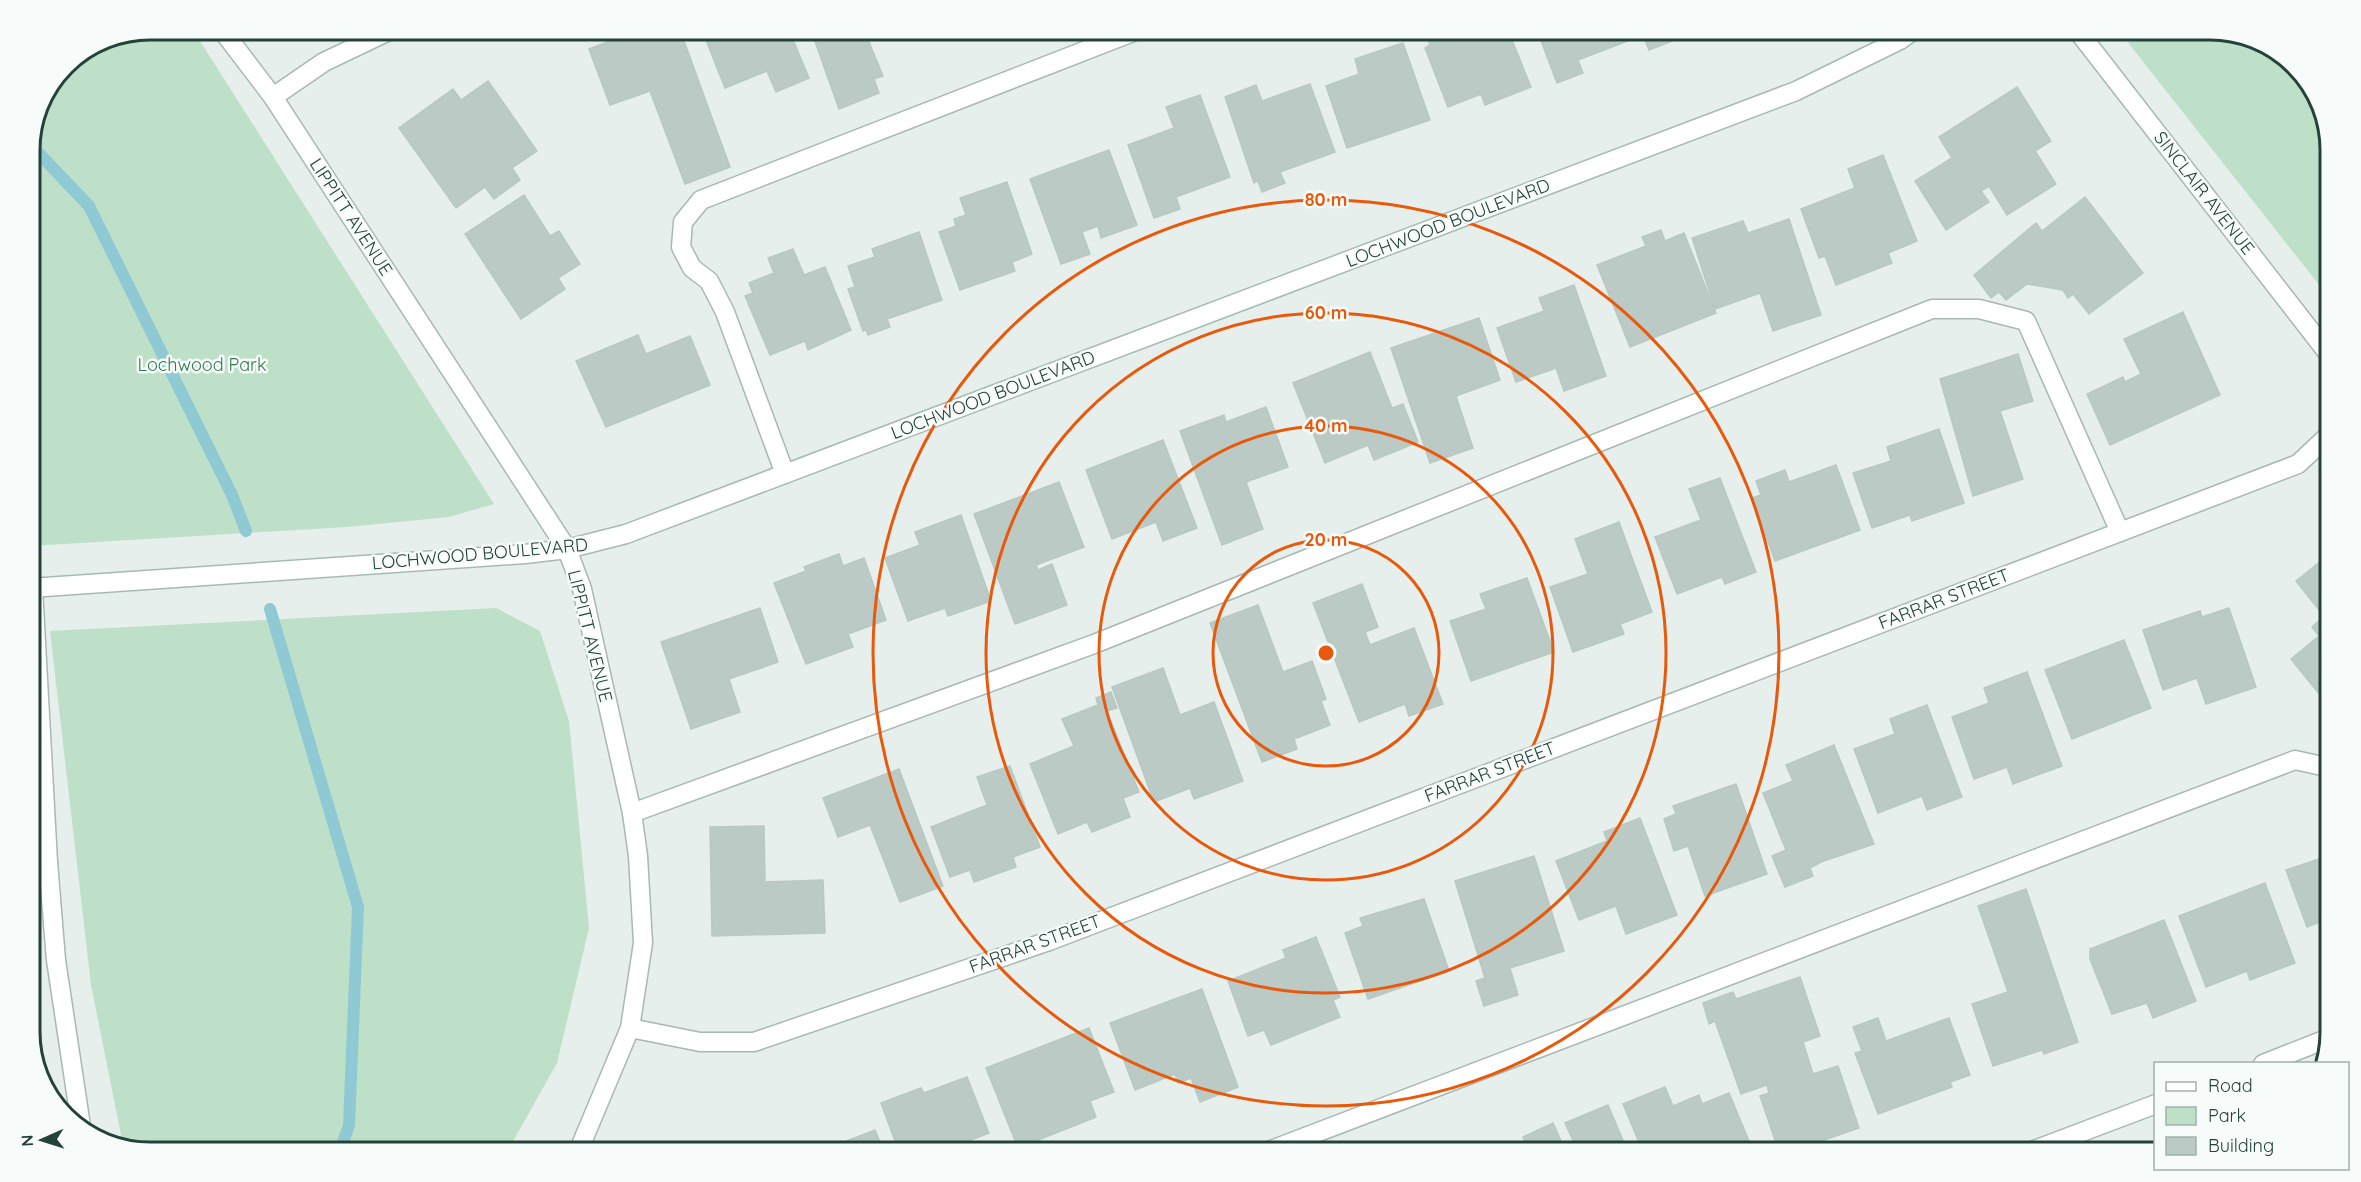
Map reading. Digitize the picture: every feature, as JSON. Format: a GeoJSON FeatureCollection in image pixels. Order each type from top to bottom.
{"type":"FeatureCollection","features":[{"type":"Feature","properties":{"kind":"street","name":"LOCHWOOD BOULEVARD"},"geometry":{"type":"LineString","coordinates":[[41,587],[567,549],[626,534],[1796,92],[1900,40]]}},
{"type":"Feature","properties":{"kind":"street","name":"SINCLAIR AVENUE"},"geometry":{"type":"LineString","coordinates":[[2085,40],[2320,343]]}},
{"type":"Feature","properties":{"kind":"street","name":"LIPPITT AVENUE"},"geometry":{"type":"LineString","coordinates":[[230,41],[273,97],[567,549],[582,589],[632,813],[638,856],[643,944],[630,1028],[582,1142]]}},
{"type":"Feature","properties":{"kind":"street"},"geometry":{"type":"LineString","coordinates":[[273,97],[324,62],[368,41]]}},
{"type":"Feature","properties":{"kind":"street"},"geometry":{"type":"LineString","coordinates":[[785,474],[725,312],[709,281],[692,268],[681,247],[683,222],[701,200],[1111,41]]}},
{"type":"Feature","properties":{"kind":"street"},"geometry":{"type":"LineString","coordinates":[[632,813],[1094,644],[1932,309],[1979,309],[2026,321],[2120,532]]}},
{"type":"Feature","properties":{"kind":"street","name":"FARRAR STREET"},"geometry":{"type":"LineString","coordinates":[[630,1028],[700,1042],[754,1042],[1049,941],[2298,464],[2320,443]]}},
{"type":"Feature","properties":{"kind":"street"},"geometry":{"type":"LineString","coordinates":[[1292,1142],[2295,760],[2320,766]]}},
{"type":"Feature","properties":{"kind":"street"},"geometry":{"type":"LineString","coordinates":[[41,874],[80,1115]]}},
{"type":"Feature","properties":{"kind":"street"},"geometry":{"type":"LineString","coordinates":[[2268,1062],[2320,1042]]}},
{"type":"Feature","properties":{"kind":"street"},"geometry":{"type":"LineString","coordinates":[[2055,1142],[2154,1105]]}},
{"type":"Feature","properties":{"kind":"green space"},"geometry":{"type":"Polygon","coordinates":[[[2126,40],[2210,40],[2246,46],[2272,59],[2302,89],[2315,115],[2320,143],[2320,286],[2126,40]]]}},
{"type":"Feature","properties":{"kind":"green space","name":"Lochwood Park"},"geometry":{"type":"Polygon","coordinates":[[[143,41],[200,41],[494,504],[449,517],[347,527],[41,545],[41,136],[46,115],[59,89],[78,68],[96,55],[115,46],[143,41]]]}},
{"type":"Feature","properties":{"kind":"green space"},"geometry":{"type":"Polygon","coordinates":[[[496,608],[540,631],[569,721],[589,928],[557,1063],[513,1142],[151,1142],[122,1138],[91,985],[50,631],[496,608]]]}},
{"type":"Feature","properties":{"kind":"building"},"geometry":{"type":"Polygon","coordinates":[[[1428,40],[1512,40],[1531,87],[1485,105],[1481,94],[1448,107],[1425,48],[1430,45],[1428,40]]]}},
{"type":"Feature","properties":{"kind":"building"},"geometry":{"type":"Polygon","coordinates":[[[1541,40],[1629,40],[1578,60],[1583,73],[1557,83],[1541,40]]]}},
{"type":"Feature","properties":{"kind":"building"},"geometry":{"type":"Polygon","coordinates":[[[1645,40],[1674,40],[1649,50],[1645,40]]]}},
{"type":"Feature","properties":{"kind":"building"},"geometry":{"type":"Polygon","coordinates":[[[610,41],[684,41],[730,167],[685,184],[650,91],[610,105],[589,49],[610,41]]]}},
{"type":"Feature","properties":{"kind":"building"},"geometry":{"type":"Polygon","coordinates":[[[706,41],[793,41],[809,78],[776,92],[767,71],[725,88],[706,41]]]}},
{"type":"Feature","properties":{"kind":"building"},"geometry":{"type":"Polygon","coordinates":[[[815,41],[868,41],[883,76],[874,79],[879,93],[839,109],[815,41]]]}},
{"type":"Feature","properties":{"kind":"building"},"geometry":{"type":"Polygon","coordinates":[[[1403,43],[1430,120],[1347,148],[1326,86],[1359,74],[1355,59],[1403,43]]]}},
{"type":"Feature","properties":{"kind":"building"},"geometry":{"type":"Polygon","coordinates":[[[488,81],[537,151],[512,168],[520,180],[494,199],[485,187],[456,208],[399,128],[453,89],[461,100],[488,81]]]}},
{"type":"Feature","properties":{"kind":"building"},"geometry":{"type":"Polygon","coordinates":[[[1310,84],[1335,152],[1280,172],[1285,183],[1262,192],[1258,181],[1254,183],[1225,97],[1256,85],[1262,101],[1310,84]]]}},
{"type":"Feature","properties":{"kind":"building"},"geometry":{"type":"Polygon","coordinates":[[[2017,87],[2051,141],[2035,151],[2056,184],[2007,215],[1989,186],[1981,191],[1989,202],[1946,230],[1915,181],[1952,158],[1939,137],[2017,87]]]}},
{"type":"Feature","properties":{"kind":"building"},"geometry":{"type":"Polygon","coordinates":[[[1200,95],[1230,177],[1176,197],[1180,209],[1154,218],[1128,145],[1174,128],[1166,107],[1200,95]]]}},
{"type":"Feature","properties":{"kind":"building"},"geometry":{"type":"Polygon","coordinates":[[[1109,150],[1137,225],[1101,238],[1098,226],[1082,232],[1090,254],[1061,264],[1030,179],[1109,150]]]}},
{"type":"Feature","properties":{"kind":"building"},"geometry":{"type":"Polygon","coordinates":[[[1883,155],[1917,241],[1888,253],[1892,263],[1836,285],[1825,256],[1819,258],[1801,209],[1855,188],[1848,169],[1883,155]]]}},
{"type":"Feature","properties":{"kind":"building"},"geometry":{"type":"Polygon","coordinates":[[[1007,182],[1032,254],[1012,262],[1015,271],[960,290],[939,232],[956,226],[954,219],[966,215],[960,198],[1007,182]]]}},
{"type":"Feature","properties":{"kind":"building"},"geometry":{"type":"Polygon","coordinates":[[[524,195],[550,236],[559,231],[580,264],[558,278],[565,289],[521,319],[465,234],[524,195]]]}},
{"type":"Feature","properties":{"kind":"building"},"geometry":{"type":"Polygon","coordinates":[[[2085,197],[2143,273],[2089,314],[2073,294],[2068,298],[2063,290],[2027,284],[2006,300],[1999,292],[1991,298],[1974,275],[2036,223],[2042,231],[2085,197]]]}},
{"type":"Feature","properties":{"kind":"building"},"geometry":{"type":"Polygon","coordinates":[[[1789,219],[1821,315],[1773,331],[1760,293],[1715,309],[1692,238],[1743,221],[1748,233],[1789,219]]]}},
{"type":"Feature","properties":{"kind":"building"},"geometry":{"type":"Polygon","coordinates":[[[1661,230],[1665,241],[1684,233],[1716,313],[1630,347],[1597,265],[1646,246],[1642,237],[1661,230]]]}},
{"type":"Feature","properties":{"kind":"building"},"geometry":{"type":"Polygon","coordinates":[[[919,232],[942,300],[887,319],[890,327],[868,335],[866,330],[863,331],[848,289],[855,287],[848,266],[875,257],[872,249],[919,232]]]}},
{"type":"Feature","properties":{"kind":"building"},"geometry":{"type":"Polygon","coordinates":[[[793,249],[804,275],[825,267],[851,330],[808,350],[805,341],[770,355],[745,296],[753,293],[749,283],[774,273],[768,258],[793,249]]]}},
{"type":"Feature","properties":{"kind":"building"},"geometry":{"type":"Polygon","coordinates":[[[1574,285],[1606,376],[1564,391],[1556,368],[1516,382],[1497,328],[1544,311],[1539,298],[1574,285]]]}},
{"type":"Feature","properties":{"kind":"building"},"geometry":{"type":"Polygon","coordinates":[[[2183,312],[2220,395],[2110,445],[2087,394],[2123,377],[2125,382],[2141,374],[2124,339],[2183,312]]]}},
{"type":"Feature","properties":{"kind":"building"},"geometry":{"type":"Polygon","coordinates":[[[1479,318],[1500,380],[1456,396],[1473,448],[1430,463],[1391,348],[1479,318]]]}},
{"type":"Feature","properties":{"kind":"building"},"geometry":{"type":"Polygon","coordinates":[[[638,335],[646,354],[690,336],[710,385],[606,427],[576,361],[638,335]]]}},
{"type":"Feature","properties":{"kind":"building"},"geometry":{"type":"Polygon","coordinates":[[[1370,352],[1392,408],[1403,404],[1418,442],[1374,460],[1368,445],[1325,463],[1293,383],[1370,352]]]}},
{"type":"Feature","properties":{"kind":"building"},"geometry":{"type":"Polygon","coordinates":[[[2018,354],[2033,401],[2000,411],[2023,479],[1973,496],[1940,379],[2018,354]]]}},
{"type":"Feature","properties":{"kind":"building"},"geometry":{"type":"Polygon","coordinates":[[[1266,407],[1288,467],[1246,482],[1263,529],[1222,545],[1180,431],[1224,415],[1226,422],[1266,407]]]}},
{"type":"Feature","properties":{"kind":"building"},"geometry":{"type":"Polygon","coordinates":[[[1939,429],[1964,503],[1912,521],[1910,515],[1872,528],[1853,473],[1891,461],[1887,447],[1939,429]]]}},
{"type":"Feature","properties":{"kind":"building"},"geometry":{"type":"Polygon","coordinates":[[[1163,440],[1197,528],[1163,541],[1156,522],[1112,539],[1086,470],[1163,440]]]}},
{"type":"Feature","properties":{"kind":"building"},"geometry":{"type":"Polygon","coordinates":[[[1836,465],[1860,530],[1775,561],[1752,498],[1761,495],[1756,481],[1785,470],[1789,482],[1836,465]]]}},
{"type":"Feature","properties":{"kind":"building"},"geometry":{"type":"Polygon","coordinates":[[[1720,478],[1756,572],[1725,584],[1722,577],[1677,594],[1655,537],[1701,520],[1689,489],[1720,478]]]}},
{"type":"Feature","properties":{"kind":"building"},"geometry":{"type":"Polygon","coordinates":[[[1059,482],[1084,547],[1036,565],[1038,570],[1052,564],[1067,605],[1015,624],[974,514],[1059,482]]]}},
{"type":"Feature","properties":{"kind":"building"},"geometry":{"type":"Polygon","coordinates":[[[961,515],[991,601],[948,616],[945,608],[908,621],[885,558],[920,545],[915,532],[961,515]]]}},
{"type":"Feature","properties":{"kind":"building"},"geometry":{"type":"Polygon","coordinates":[[[1619,522],[1652,612],[1620,624],[1624,634],[1573,652],[1550,587],[1588,574],[1575,539],[1619,522]]]}},
{"type":"Feature","properties":{"kind":"building"},"geometry":{"type":"Polygon","coordinates":[[[839,554],[843,566],[864,558],[886,620],[848,634],[853,647],[806,664],[774,583],[806,571],[804,567],[839,554]]]}},
{"type":"Feature","properties":{"kind":"building"},"geometry":{"type":"Polygon","coordinates":[[[2320,562],[2320,611],[2296,581],[2320,562]]]}},
{"type":"Feature","properties":{"kind":"building"},"geometry":{"type":"Polygon","coordinates":[[[1527,578],[1554,652],[1471,681],[1450,621],[1486,609],[1480,594],[1527,578]]]}},
{"type":"Feature","properties":{"kind":"building"},"geometry":{"type":"Polygon","coordinates":[[[1362,584],[1378,627],[1365,632],[1370,645],[1414,628],[1443,704],[1409,716],[1405,704],[1359,722],[1313,603],[1362,584]]]}},
{"type":"Feature","properties":{"kind":"building"},"geometry":{"type":"Polygon","coordinates":[[[1258,605],[1283,672],[1312,661],[1326,699],[1321,701],[1330,725],[1294,739],[1297,749],[1262,762],[1210,623],[1258,605]]]}},
{"type":"Feature","properties":{"kind":"building"},"geometry":{"type":"Polygon","coordinates":[[[760,608],[778,662],[729,679],[740,712],[691,729],[661,642],[760,608]]]}},
{"type":"Feature","properties":{"kind":"building"},"geometry":{"type":"Polygon","coordinates":[[[2229,608],[2256,687],[2206,704],[2197,678],[2163,690],[2143,630],[2200,611],[2202,617],[2229,608]]]}},
{"type":"Feature","properties":{"kind":"building"},"geometry":{"type":"Polygon","coordinates":[[[2320,620],[2320,695],[2291,659],[2319,636],[2312,627],[2320,620]]]}},
{"type":"Feature","properties":{"kind":"building"},"geometry":{"type":"Polygon","coordinates":[[[2124,640],[2151,708],[2072,739],[2045,670],[2124,640]]]}},
{"type":"Feature","properties":{"kind":"building"},"geometry":{"type":"Polygon","coordinates":[[[1163,668],[1180,715],[1214,702],[1243,781],[1194,799],[1190,788],[1154,802],[1112,687],[1163,668]]]}},
{"type":"Feature","properties":{"kind":"building"},"geometry":{"type":"Polygon","coordinates":[[[2027,672],[2062,766],[2013,784],[2007,767],[1974,779],[1952,717],[1989,703],[1984,688],[2027,672]]]}},
{"type":"Feature","properties":{"kind":"building"},"geometry":{"type":"Polygon","coordinates":[[[1111,692],[1117,708],[1107,711],[1139,792],[1123,798],[1130,817],[1092,832],[1087,822],[1058,834],[1030,764],[1074,746],[1062,719],[1098,705],[1096,698],[1111,692]]]}},
{"type":"Feature","properties":{"kind":"building"},"geometry":{"type":"Polygon","coordinates":[[[1927,705],[1962,797],[1927,810],[1922,796],[1878,813],[1854,749],[1895,734],[1890,719],[1927,705]]]}},
{"type":"Feature","properties":{"kind":"building"},"geometry":{"type":"Polygon","coordinates":[[[1834,745],[1874,844],[1821,862],[1810,868],[1813,876],[1785,887],[1772,856],[1786,850],[1763,793],[1793,781],[1786,765],[1834,745]]]}},
{"type":"Feature","properties":{"kind":"building"},"geometry":{"type":"Polygon","coordinates":[[[1010,766],[1040,847],[1013,857],[1016,867],[974,882],[970,870],[950,877],[931,827],[987,805],[977,777],[1010,766]]]}},
{"type":"Feature","properties":{"kind":"building"},"geometry":{"type":"Polygon","coordinates":[[[899,769],[943,886],[900,902],[870,825],[838,837],[823,798],[899,769]]]}},
{"type":"Feature","properties":{"kind":"building"},"geometry":{"type":"Polygon","coordinates":[[[1736,784],[1767,874],[1705,896],[1688,846],[1674,851],[1664,819],[1676,814],[1673,806],[1736,784]]]}},
{"type":"Feature","properties":{"kind":"building"},"geometry":{"type":"Polygon","coordinates":[[[1640,818],[1677,915],[1626,934],[1616,906],[1579,920],[1556,861],[1607,841],[1604,832],[1640,818]]]}},
{"type":"Feature","properties":{"kind":"building"},"geometry":{"type":"Polygon","coordinates":[[[764,826],[765,882],[823,880],[825,933],[712,936],[710,827],[764,826]]]}},
{"type":"Feature","properties":{"kind":"building"},"geometry":{"type":"Polygon","coordinates":[[[1534,856],[1564,951],[1510,968],[1518,995],[1484,1006],[1476,981],[1485,978],[1455,881],[1534,856]]]}},
{"type":"Feature","properties":{"kind":"building"},"geometry":{"type":"Polygon","coordinates":[[[2320,859],[2320,922],[2307,927],[2286,870],[2320,859]]]}},
{"type":"Feature","properties":{"kind":"building"},"geometry":{"type":"Polygon","coordinates":[[[2265,883],[2295,963],[2250,980],[2247,971],[2206,987],[2179,916],[2265,883]]]}},
{"type":"Feature","properties":{"kind":"building"},"geometry":{"type":"Polygon","coordinates":[[[2026,889],[2078,1042],[2044,1054],[2042,1050],[1993,1066],[1972,1004],[2008,992],[1978,906],[2026,889]]]}},
{"type":"Feature","properties":{"kind":"building"},"geometry":{"type":"Polygon","coordinates":[[[1424,899],[1449,971],[1368,999],[1345,933],[1363,926],[1360,918],[1424,899]]]}},
{"type":"Feature","properties":{"kind":"building"},"geometry":{"type":"Polygon","coordinates":[[[2164,920],[2196,1001],[2153,1018],[2147,1003],[2112,1014],[2090,959],[2090,949],[2164,920]]]}},
{"type":"Feature","properties":{"kind":"building"},"geometry":{"type":"Polygon","coordinates":[[[1316,937],[1340,997],[1333,1000],[1340,1017],[1271,1045],[1264,1030],[1248,1036],[1228,981],[1286,958],[1283,950],[1316,937]]]}},
{"type":"Feature","properties":{"kind":"building"},"geometry":{"type":"Polygon","coordinates":[[[1800,977],[1820,1036],[1803,1042],[1813,1074],[1838,1066],[1859,1128],[1818,1142],[1776,1142],[1760,1096],[1769,1093],[1767,1085],[1741,1094],[1715,1021],[1709,1024],[1703,1003],[1733,992],[1736,999],[1800,977]]]}},
{"type":"Feature","properties":{"kind":"building"},"geometry":{"type":"Polygon","coordinates":[[[1202,989],[1238,1087],[1200,1102],[1191,1078],[1178,1083],[1175,1074],[1135,1090],[1110,1023],[1202,989]]]}},
{"type":"Feature","properties":{"kind":"building"},"geometry":{"type":"Polygon","coordinates":[[[1878,1018],[1886,1041],[1949,1018],[1970,1075],[1950,1082],[1952,1087],[1878,1114],[1855,1053],[1862,1051],[1853,1027],[1878,1018]]]}},
{"type":"Feature","properties":{"kind":"building"},"geometry":{"type":"Polygon","coordinates":[[[1089,1028],[1114,1092],[1090,1101],[1096,1117],[1033,1142],[1016,1142],[986,1068],[1089,1028]]]}},
{"type":"Feature","properties":{"kind":"building"},"geometry":{"type":"Polygon","coordinates":[[[967,1077],[989,1133],[966,1142],[895,1142],[881,1103],[921,1088],[924,1093],[967,1077]]]}},
{"type":"Feature","properties":{"kind":"building"},"geometry":{"type":"Polygon","coordinates":[[[1665,1087],[1673,1106],[1699,1095],[1702,1104],[1729,1093],[1749,1142],[1639,1142],[1623,1104],[1665,1087]]]}},
{"type":"Feature","properties":{"kind":"building"},"geometry":{"type":"Polygon","coordinates":[[[1608,1105],[1624,1142],[1574,1142],[1565,1123],[1608,1105]]]}},
{"type":"Feature","properties":{"kind":"building"},"geometry":{"type":"Polygon","coordinates":[[[1553,1123],[1562,1142],[1525,1142],[1523,1137],[1553,1123]]]}},
{"type":"Feature","properties":{"kind":"building"},"geometry":{"type":"Polygon","coordinates":[[[875,1130],[880,1142],[844,1142],[875,1130]]]}},
{"type":"Feature","properties":{"kind":"waterway"},"geometry":{"type":"LineString","coordinates":[[41,156],[89,206],[232,495],[246,531]]}},
{"type":"Feature","properties":{"kind":"waterway"},"geometry":{"type":"LineString","coordinates":[[270,609],[358,907],[349,1125],[343,1142]]}}]}
